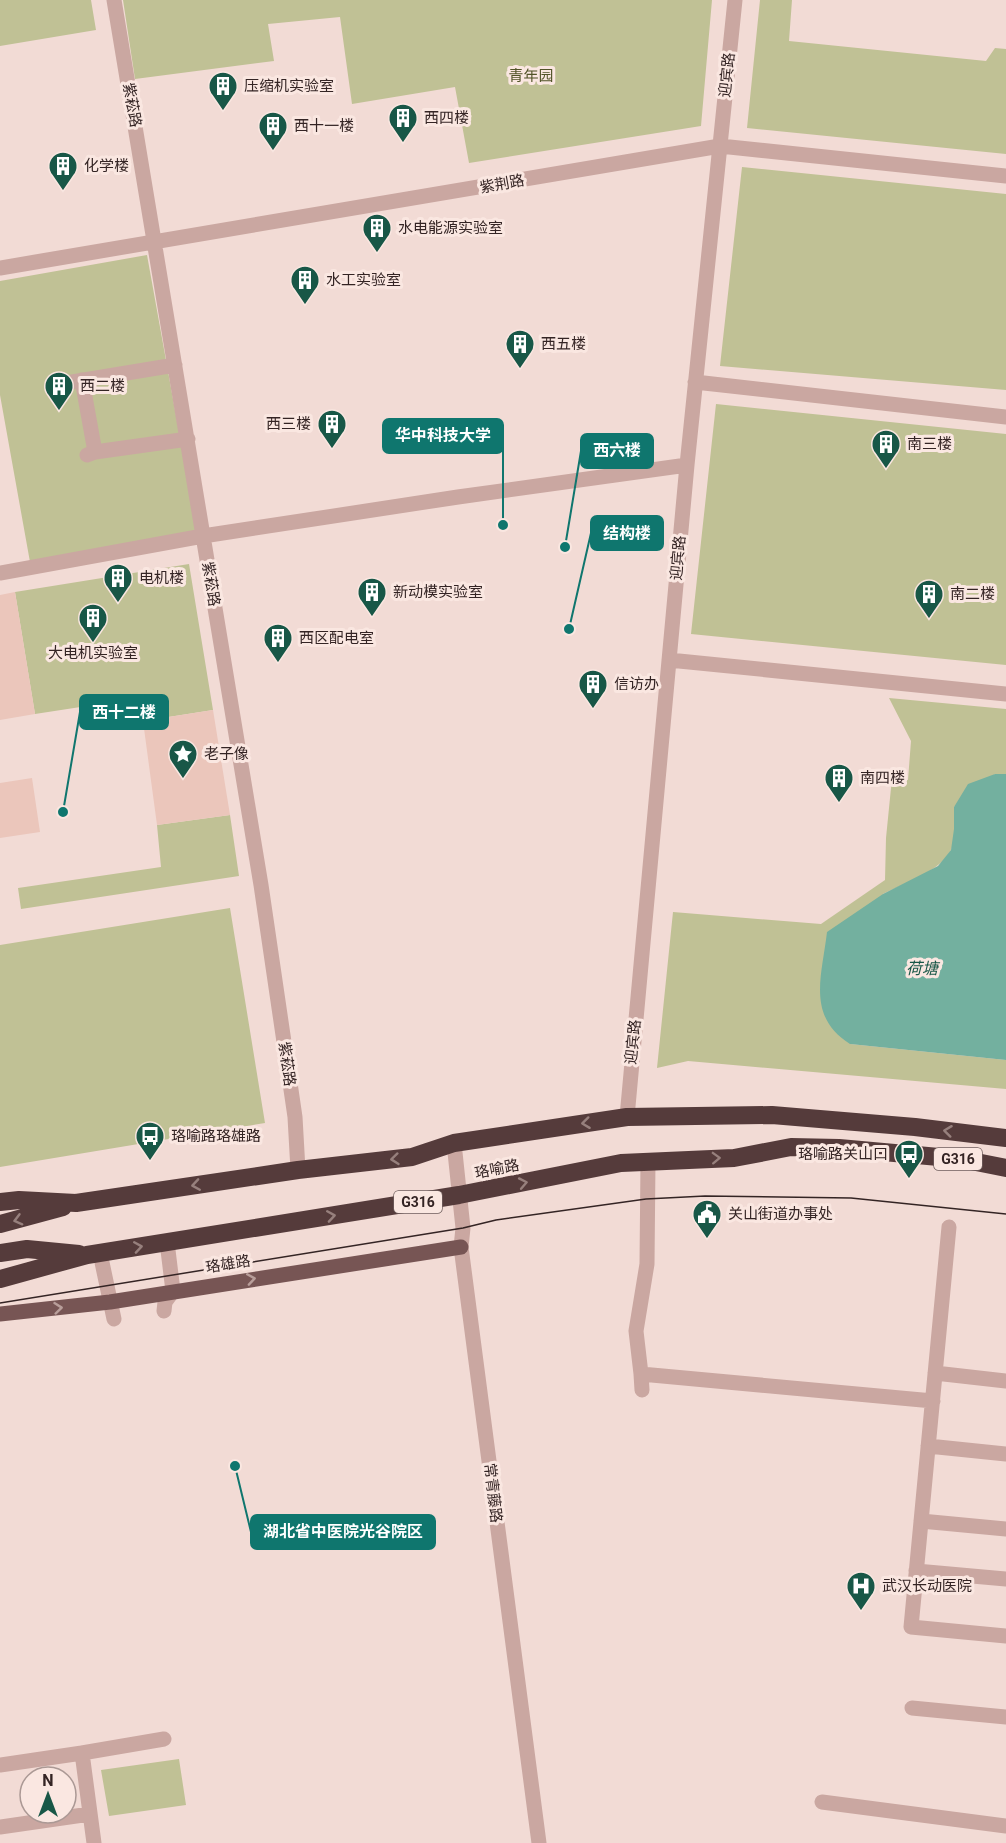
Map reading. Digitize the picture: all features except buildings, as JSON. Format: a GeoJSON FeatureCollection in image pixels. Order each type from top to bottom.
{"type":"FeatureCollection","features":[{"type":"Feature","properties":{"kind":"highway","name":"珞喻路"},"geometry":{"type":"LineString","coordinates":[[0,1202],[19,1200],[76,1203],[298,1170],[412,1157],[454,1143],[627,1118],[771,1114],[1006,1138]]}},
{"type":"Feature","properties":{"kind":"highway","name":"珞喻路"},"geometry":{"type":"LineString","coordinates":[[0,1279],[94,1254],[459,1196],[621,1163],[734,1158],[791,1147],[839,1148],[961,1160],[1006,1168]]}},
{"type":"Feature","properties":{"kind":"highway"},"geometry":{"type":"LineString","coordinates":[[0,1224],[76,1203]]}},
{"type":"Feature","properties":{"kind":"highway"},"geometry":{"type":"LineString","coordinates":[[0,1253],[27,1249],[94,1254]]}},
{"type":"Feature","properties":{"kind":"main road","name":"珞雄路"},"geometry":{"type":"LineString","coordinates":[[0,1314],[110,1302],[461,1247]]}},
{"type":"Feature","properties":{"kind":"street","name":"紫菘路"},"geometry":{"type":"LineString","coordinates":[[114,0],[261,885],[296,1129],[298,1170]]}},
{"type":"Feature","properties":{"kind":"street","name":"迎宾路"},"geometry":{"type":"LineString","coordinates":[[627,1118],[695,382],[735,0]]}},
{"type":"Feature","properties":{"kind":"street","name":"紫荆路"},"geometry":{"type":"LineString","coordinates":[[0,268],[720,146],[1006,176]]}},
{"type":"Feature","properties":{"kind":"street"},"geometry":{"type":"LineString","coordinates":[[175,365],[77,381],[91,453],[188,439]]}},
{"type":"Feature","properties":{"kind":"street"},"geometry":{"type":"LineString","coordinates":[[695,382],[1006,417]]}},
{"type":"Feature","properties":{"kind":"street"},"geometry":{"type":"LineString","coordinates":[[0,573],[203,536],[687,465]]}},
{"type":"Feature","properties":{"kind":"street"},"geometry":{"type":"LineString","coordinates":[[669,660],[1006,694]]}},
{"type":"Feature","properties":{"kind":"street","name":"常青藤路"},"geometry":{"type":"LineString","coordinates":[[454,1143],[463,1228],[461,1247],[539,1843]]}},
{"type":"Feature","properties":{"kind":"street"},"geometry":{"type":"LineString","coordinates":[[642,1390],[636,1331],[647,1264],[648,1161]]}},
{"type":"Feature","properties":{"kind":"street"},"geometry":{"type":"LineString","coordinates":[[949,1227],[911,1627],[1006,1636]]}},
{"type":"Feature","properties":{"kind":"street"},"geometry":{"type":"LineString","coordinates":[[164,1311],[165,1302],[173,1291],[166,1242]]}},
{"type":"Feature","properties":{"kind":"street"},"geometry":{"type":"LineString","coordinates":[[94,1254],[114,1319]]}},
{"type":"Feature","properties":{"kind":"street"},"geometry":{"type":"LineString","coordinates":[[935,1373],[1006,1381]]}},
{"type":"Feature","properties":{"kind":"street"},"geometry":{"type":"LineString","coordinates":[[641,1374],[933,1401]]}},
{"type":"Feature","properties":{"kind":"street"},"geometry":{"type":"LineString","coordinates":[[928,1446],[1006,1454]]}},
{"type":"Feature","properties":{"kind":"street"},"geometry":{"type":"LineString","coordinates":[[921,1521],[1006,1529]]}},
{"type":"Feature","properties":{"kind":"street"},"geometry":{"type":"LineString","coordinates":[[916,1571],[1006,1579]]}},
{"type":"Feature","properties":{"kind":"street"},"geometry":{"type":"LineString","coordinates":[[912,1708],[1006,1717]]}},
{"type":"Feature","properties":{"kind":"street"},"geometry":{"type":"LineString","coordinates":[[0,1765],[164,1739]]}},
{"type":"Feature","properties":{"kind":"street"},"geometry":{"type":"LineString","coordinates":[[82,1753],[94,1843]]}},
{"type":"Feature","properties":{"kind":"street"},"geometry":{"type":"LineString","coordinates":[[822,1802],[1006,1826]]}},
{"type":"Feature","properties":{"kind":"street"},"geometry":{"type":"LineString","coordinates":[[0,1827],[90,1814]]}},
{"type":"Feature","properties":{"kind":"green space"},"geometry":{"type":"Polygon","coordinates":[[[0,0],[91,0],[96,30],[0,46],[0,0]]]}},
{"type":"Feature","properties":{"kind":"green space","name":"青年园"},"geometry":{"type":"Polygon","coordinates":[[[123,0],[712,0],[701,126],[469,163],[455,87],[352,104],[340,17],[268,24],[274,61],[135,79],[123,0]]]}},
{"type":"Feature","properties":{"kind":"green space"},"geometry":{"type":"Polygon","coordinates":[[[760,0],[792,0],[789,41],[986,61],[995,48],[1006,49],[1006,154],[747,128],[760,0]]]}},
{"type":"Feature","properties":{"kind":"green space"},"geometry":{"type":"Polygon","coordinates":[[[742,167],[1006,194],[1006,390],[720,366],[742,167]]]}},
{"type":"Feature","properties":{"kind":"green space"},"geometry":{"type":"Polygon","coordinates":[[[147,255],[197,532],[30,562],[0,395],[0,281],[147,255]]]}},
{"type":"Feature","properties":{"kind":"green space"},"geometry":{"type":"Polygon","coordinates":[[[716,404],[1006,434],[1006,665],[691,634],[716,404]]]}},
{"type":"Feature","properties":{"kind":"green space"},"geometry":{"type":"Polygon","coordinates":[[[189,564],[213,710],[143,721],[139,698],[35,714],[15,592],[189,564]]]}},
{"type":"Feature","properties":{"kind":"green space"},"geometry":{"type":"Polygon","coordinates":[[[889,698],[1006,709],[1006,774],[995,774],[954,807],[954,840],[946,858],[930,871],[883,894],[850,1044],[1006,1060],[1006,1089],[688,1061],[657,1068],[673,912],[821,924],[885,880],[886,838],[892,778],[908,780],[911,741],[889,698]]]}},
{"type":"Feature","properties":{"kind":"green space"},"geometry":{"type":"Polygon","coordinates":[[[230,815],[239,876],[21,909],[18,888],[161,867],[157,825],[230,815]]]}},
{"type":"Feature","properties":{"kind":"green space"},"geometry":{"type":"Polygon","coordinates":[[[230,908],[265,1123],[0,1167],[0,945],[230,908]]]}},
{"type":"Feature","properties":{"kind":"green space"},"geometry":{"type":"Polygon","coordinates":[[[179,1759],[186,1805],[109,1816],[101,1770],[179,1759]]]}},
{"type":"Feature","properties":{"kind":"shaded area"},"geometry":{"type":"Polygon","coordinates":[[[15,592],[35,714],[0,720],[0,595],[15,592]]]}},
{"type":"Feature","properties":{"kind":"shaded area"},"geometry":{"type":"Polygon","coordinates":[[[213,710],[230,815],[157,825],[143,721],[213,710]]]}},
{"type":"Feature","properties":{"kind":"shaded area"},"geometry":{"type":"Polygon","coordinates":[[[32,778],[40,832],[0,838],[0,783],[32,778]]]}},
{"type":"Feature","properties":{"kind":"water","name":"荷塘"},"geometry":{"type":"Polygon","coordinates":[[[995,774],[1006,774],[1006,1060],[850,1044],[836,1033],[827,1021],[822,1008],[820,979],[827,932],[883,894],[938,866],[951,850],[954,807],[968,784],[995,774]]]}},
{"type":"Feature","properties":{"kind":"tram line"},"geometry":{"type":"LineString","coordinates":[[0,1303],[463,1228],[496,1220],[646,1199],[705,1196],[851,1198],[1006,1214]]}},
{"type":"Feature","properties":{"kind":"place","name":"压缩机实验室"},"geometry":{"type":"Point","coordinates":[223,112]}},
{"type":"Feature","properties":{"kind":"place","name":"西四楼"},"geometry":{"type":"Point","coordinates":[403,144]}},
{"type":"Feature","properties":{"kind":"place","name":"西十一楼"},"geometry":{"type":"Point","coordinates":[273,152]}},
{"type":"Feature","properties":{"kind":"place","name":"化学楼"},"geometry":{"type":"Point","coordinates":[63,192]}},
{"type":"Feature","properties":{"kind":"place","name":"水电能源实验室"},"geometry":{"type":"Point","coordinates":[377,254]}},
{"type":"Feature","properties":{"kind":"place","name":"水工实验室"},"geometry":{"type":"Point","coordinates":[305,306]}},
{"type":"Feature","properties":{"kind":"place","name":"西五楼"},"geometry":{"type":"Point","coordinates":[520,370]}},
{"type":"Feature","properties":{"kind":"place","name":"西二楼"},"geometry":{"type":"Point","coordinates":[59,412]}},
{"type":"Feature","properties":{"kind":"place","name":"西三楼"},"geometry":{"type":"Point","coordinates":[332,450]}},
{"type":"Feature","properties":{"kind":"place","name":"南三楼"},"geometry":{"type":"Point","coordinates":[886,470]}},
{"type":"Feature","properties":{"kind":"place","name":"华中科技大学"},"geometry":{"type":"Point","coordinates":[503,525]}},
{"type":"Feature","properties":{"kind":"place","name":"西六楼"},"geometry":{"type":"Point","coordinates":[565,547]}},
{"type":"Feature","properties":{"kind":"place","name":"电机楼"},"geometry":{"type":"Point","coordinates":[118,604]}},
{"type":"Feature","properties":{"kind":"place","name":"新动模实验室"},"geometry":{"type":"Point","coordinates":[372,618]}},
{"type":"Feature","properties":{"kind":"place","name":"南二楼"},"geometry":{"type":"Point","coordinates":[929,620]}},
{"type":"Feature","properties":{"kind":"place","name":"结构楼"},"geometry":{"type":"Point","coordinates":[569,629]}},
{"type":"Feature","properties":{"kind":"place","name":"大电机实验室"},"geometry":{"type":"Point","coordinates":[93,644]}},
{"type":"Feature","properties":{"kind":"place","name":"西区配电室"},"geometry":{"type":"Point","coordinates":[278,664]}},
{"type":"Feature","properties":{"kind":"place","name":"信访办"},"geometry":{"type":"Point","coordinates":[593,710]}},
{"type":"Feature","properties":{"kind":"place","name":"老子像"},"geometry":{"type":"Point","coordinates":[183,780]}},
{"type":"Feature","properties":{"kind":"place","name":"南四楼"},"geometry":{"type":"Point","coordinates":[839,804]}},
{"type":"Feature","properties":{"kind":"place","name":"西十二楼"},"geometry":{"type":"Point","coordinates":[63,812]}},
{"type":"Feature","properties":{"kind":"place","name":"珞喻路珞雄路"},"geometry":{"type":"Point","coordinates":[150,1162]}},
{"type":"Feature","properties":{"kind":"place","name":"珞喻路关山口"},"geometry":{"type":"Point","coordinates":[909,1180]}},
{"type":"Feature","properties":{"kind":"place","name":"关山街道办事处"},"geometry":{"type":"Point","coordinates":[707,1240]}},
{"type":"Feature","properties":{"kind":"place","name":"湖北省中医院光谷院区"},"geometry":{"type":"Point","coordinates":[235,1466]}},
{"type":"Feature","properties":{"kind":"place","name":"武汉长动医院"},"geometry":{"type":"Point","coordinates":[861,1612]}}]}
